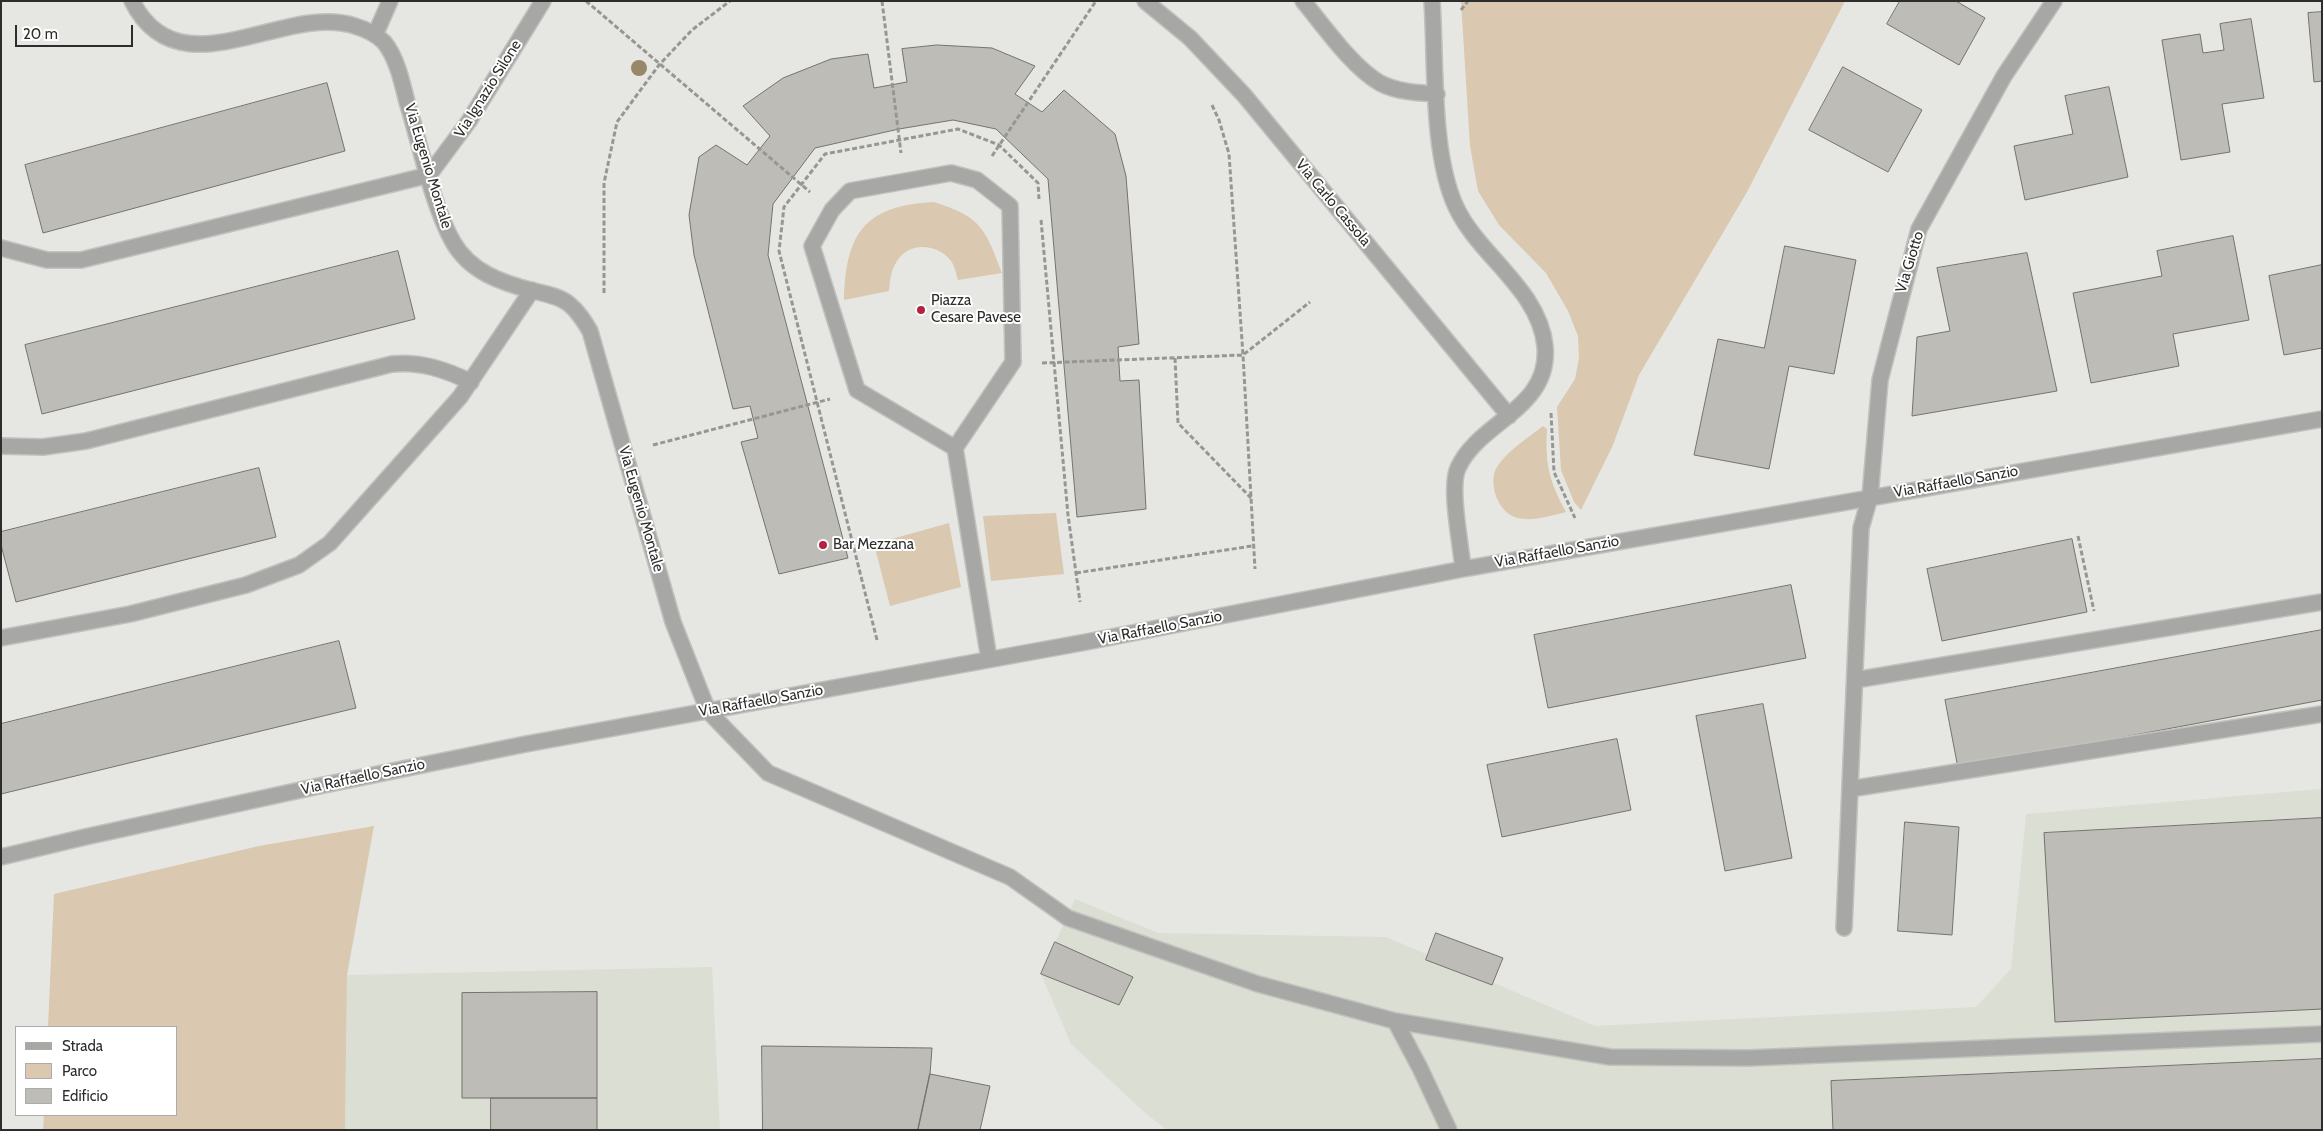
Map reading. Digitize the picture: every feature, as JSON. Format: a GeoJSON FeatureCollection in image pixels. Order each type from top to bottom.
{"type":"FeatureCollection","features":[{"type":"Feature","properties":{"kind":"street","name":"Via Eugenio Montale"},"geometry":{"type":"LineString","coordinates":[[132,1],[141,16],[155,30],[185,43],[223,42],[323,22],[348,23],[375,34],[384,42],[396,63],[446,228],[464,258],[477,269],[493,278],[562,300],[584,320],[593,339],[673,622],[708,711]]}},
{"type":"Feature","properties":{"kind":"street"},"geometry":{"type":"LineString","coordinates":[[375,34],[390,1]]}},
{"type":"Feature","properties":{"kind":"street","name":"Via Ignazio Silone"},"geometry":{"type":"LineString","coordinates":[[429,175],[469,121],[544,1]]}},
{"type":"Feature","properties":{"kind":"street","name":"Via Carlo Cassola"},"geometry":{"type":"LineString","coordinates":[[1145,1],[1190,38],[1244,95],[1509,416]]}},
{"type":"Feature","properties":{"kind":"street"},"geometry":{"type":"LineString","coordinates":[[1303,1],[1351,56],[1380,83],[1404,91],[1437,94]]}},
{"type":"Feature","properties":{"kind":"street"},"geometry":{"type":"LineString","coordinates":[[1432,1],[1442,156],[1449,190],[1475,238],[1526,300],[1539,324],[1545,357],[1540,379],[1530,395],[1473,448],[1457,469],[1454,491],[1464,569]]}},
{"type":"Feature","properties":{"kind":"street","name":"Via Giotto"},"geometry":{"type":"LineString","coordinates":[[1844,928],[1861,528],[1870,496],[1880,380],[1919,230],[2004,76],[2054,1]]}},
{"type":"Feature","properties":{"kind":"street"},"geometry":{"type":"LineString","coordinates":[[955,448],[857,390],[812,246],[832,210],[850,191],[951,173],[977,180],[1010,206],[1014,362],[955,448],[989,659]]}},
{"type":"Feature","properties":{"kind":"street"},"geometry":{"type":"LineString","coordinates":[[1,248],[48,260],[87,259],[429,175]]}},
{"type":"Feature","properties":{"kind":"street"},"geometry":{"type":"LineString","coordinates":[[1,638],[122,616],[236,587],[276,575],[309,560],[330,543],[472,382],[532,290]]}},
{"type":"Feature","properties":{"kind":"street"},"geometry":{"type":"LineString","coordinates":[[1,446],[44,447],[86,441],[392,364],[403,363],[434,367],[472,382]]}},
{"type":"Feature","properties":{"kind":"street","name":"Via Raffaello Sanzio"},"geometry":{"type":"LineString","coordinates":[[1,857],[319,786],[708,711],[1464,569],[1870,496],[2322,419]]}},
{"type":"Feature","properties":{"kind":"street"},"geometry":{"type":"LineString","coordinates":[[1855,680],[2322,602]]}},
{"type":"Feature","properties":{"kind":"street"},"geometry":{"type":"LineString","coordinates":[[708,711],[768,773],[1010,877],[1068,918],[1258,984],[1395,1021],[1610,1058],[1750,1058],[2322,1034]]}},
{"type":"Feature","properties":{"kind":"street"},"geometry":{"type":"LineString","coordinates":[[1850,789],[2322,714]]}},
{"type":"Feature","properties":{"kind":"street"},"geometry":{"type":"LineString","coordinates":[[1395,1021],[1420,1068],[1449,1130]]}},
{"type":"Feature","properties":{"kind":"path"},"geometry":{"type":"LineString","coordinates":[[586,1],[659,65],[832,210]]}},
{"type":"Feature","properties":{"kind":"path"},"geometry":{"type":"LineString","coordinates":[[604,293],[604,183],[617,122],[659,65],[692,30],[730,1]]}},
{"type":"Feature","properties":{"kind":"path"},"geometry":{"type":"LineString","coordinates":[[882,1],[899,140],[907,181]]}},
{"type":"Feature","properties":{"kind":"path"},"geometry":{"type":"LineString","coordinates":[[977,180],[999,144],[1096,1]]}},
{"type":"Feature","properties":{"kind":"path"},"geometry":{"type":"LineString","coordinates":[[1211,102],[1219,120],[1228,154],[1243,355],[1254,569]]}},
{"type":"Feature","properties":{"kind":"path"},"geometry":{"type":"LineString","coordinates":[[877,640],[779,251],[784,207],[825,154],[958,129],[999,144],[1038,183],[1040,202]]}},
{"type":"Feature","properties":{"kind":"path"},"geometry":{"type":"LineString","coordinates":[[1040,212],[1053,364],[1080,602]]}},
{"type":"Feature","properties":{"kind":"path"},"geometry":{"type":"LineString","coordinates":[[1014,362],[1053,364],[1243,355],[1310,302]]}},
{"type":"Feature","properties":{"kind":"path"},"geometry":{"type":"LineString","coordinates":[[1175,358],[1178,423],[1251,498]]}},
{"type":"Feature","properties":{"kind":"path"},"geometry":{"type":"LineString","coordinates":[[625,454],[817,403],[857,390]]}},
{"type":"Feature","properties":{"kind":"path"},"geometry":{"type":"LineString","coordinates":[[1550,406],[1554,472],[1575,518]]}},
{"type":"Feature","properties":{"kind":"path"},"geometry":{"type":"LineString","coordinates":[[2078,536],[2100,639]]}},
{"type":"Feature","properties":{"kind":"path"},"geometry":{"type":"LineString","coordinates":[[1076,573],[1252,546]]}},
{"type":"Feature","properties":{"kind":"shaded area"},"geometry":{"type":"Polygon","coordinates":[[[2322,789],[2322,1130],[1167,1130],[1144,1112],[1071,1044],[1041,974],[1075,899],[1158,933],[1386,937],[1595,1026],[1976,1007],[2011,969],[2026,814],[2322,789]]]}},
{"type":"Feature","properties":{"kind":"shaded area"},"geometry":{"type":"Polygon","coordinates":[[[712,967],[720,1130],[345,1130],[347,975],[712,967]]]}},
{"type":"Feature","properties":{"kind":"green space"},"geometry":{"type":"Polygon","coordinates":[[[1461,1],[1845,1],[1747,192],[1639,375],[1613,445],[1581,510],[1574,502],[1561,470],[1557,407],[1575,379],[1579,358],[1578,336],[1568,311],[1546,273],[1499,225],[1478,191],[1470,146],[1461,1]]]}},
{"type":"Feature","properties":{"kind":"green space"},"geometry":{"type":"Polygon","coordinates":[[[934,202],[962,213],[979,226],[991,245],[1002,273],[958,280],[954,265],[945,255],[932,248],[916,248],[909,250],[895,264],[890,279],[889,291],[844,300],[849,257],[855,241],[864,227],[875,217],[891,210],[934,202]]]}},
{"type":"Feature","properties":{"kind":"green space"},"geometry":{"type":"Polygon","coordinates":[[[1543,426],[1547,429],[1549,472],[1566,512],[1534,519],[1515,517],[1507,513],[1500,505],[1494,490],[1494,473],[1507,455],[1543,426]]]}},
{"type":"Feature","properties":{"kind":"green space"},"geometry":{"type":"Polygon","coordinates":[[[1056,513],[1064,574],[991,581],[983,516],[1056,513]]]}},
{"type":"Feature","properties":{"kind":"green space"},"geometry":{"type":"Polygon","coordinates":[[[949,523],[961,587],[890,606],[874,544],[949,523]]]}},
{"type":"Feature","properties":{"kind":"green space"},"geometry":{"type":"Polygon","coordinates":[[[374,826],[347,975],[345,1130],[43,1130],[44,1116],[178,1116],[178,1026],[48,1026],[54,894],[259,846],[374,826]]]}},
{"type":"Feature","properties":{"kind":"building"},"geometry":{"type":"Polygon","coordinates":[[[1900,1],[1956,1],[1985,18],[1959,65],[1887,24],[1900,1]]]}},
{"type":"Feature","properties":{"kind":"building"},"geometry":{"type":"Polygon","coordinates":[[[2322,12],[2322,81],[2314,82],[2308,13],[2322,12]]]}},
{"type":"Feature","properties":{"kind":"building"},"geometry":{"type":"Polygon","coordinates":[[[2251,19],[2264,98],[2222,104],[2230,152],[2181,160],[2162,40],[2200,34],[2203,53],[2224,50],[2220,24],[2251,19]]]}},
{"type":"Feature","properties":{"kind":"building"},"geometry":{"type":"Polygon","coordinates":[[[937,45],[992,48],[1035,66],[1015,94],[1042,112],[1064,90],[1115,134],[1126,176],[1139,344],[1118,347],[1120,381],[1139,380],[1146,509],[1077,517],[1048,179],[996,129],[953,120],[899,129],[815,148],[773,204],[768,255],[848,558],[779,574],[741,442],[758,438],[750,406],[733,409],[694,255],[689,215],[699,157],[716,145],[747,165],[770,136],[743,106],[783,78],[831,59],[868,54],[874,88],[907,82],[902,49],[937,45]]]}},
{"type":"Feature","properties":{"kind":"building"},"geometry":{"type":"Polygon","coordinates":[[[1843,67],[1922,110],[1888,172],[1809,130],[1843,67]]]}},
{"type":"Feature","properties":{"kind":"building"},"geometry":{"type":"Polygon","coordinates":[[[327,83],[345,151],[43,233],[25,165],[327,83]]]}},
{"type":"Feature","properties":{"kind":"building"},"geometry":{"type":"Polygon","coordinates":[[[2109,87],[2128,177],[2025,200],[2014,146],[2073,134],[2065,96],[2109,87]]]}},
{"type":"Feature","properties":{"kind":"building"},"geometry":{"type":"Polygon","coordinates":[[[2233,236],[2249,320],[2173,334],[2179,366],[2091,383],[2073,293],[2162,276],[2157,251],[2233,236]]]}},
{"type":"Feature","properties":{"kind":"building"},"geometry":{"type":"Polygon","coordinates":[[[1785,246],[1856,260],[1834,374],[1789,366],[1769,469],[1694,455],[1718,339],[1764,348],[1785,246]]]}},
{"type":"Feature","properties":{"kind":"building"},"geometry":{"type":"Polygon","coordinates":[[[398,251],[415,319],[42,414],[25,345],[398,251]]]}},
{"type":"Feature","properties":{"kind":"building"},"geometry":{"type":"Polygon","coordinates":[[[2027,253],[2057,391],[1912,416],[1917,337],[1950,331],[1937,268],[2027,253]]]}},
{"type":"Feature","properties":{"kind":"building"},"geometry":{"type":"Polygon","coordinates":[[[2322,265],[2322,348],[2284,355],[2269,276],[2322,265]]]}},
{"type":"Feature","properties":{"kind":"building"},"geometry":{"type":"Polygon","coordinates":[[[259,468],[276,537],[16,602],[1,545],[1,532],[259,468]]]}},
{"type":"Feature","properties":{"kind":"building"},"geometry":{"type":"Polygon","coordinates":[[[2072,539],[2087,612],[1942,641],[1927,569],[2072,539]]]}},
{"type":"Feature","properties":{"kind":"building"},"geometry":{"type":"Polygon","coordinates":[[[1791,585],[1806,658],[1548,708],[1534,635],[1791,585]]]}},
{"type":"Feature","properties":{"kind":"building"},"geometry":{"type":"Polygon","coordinates":[[[2322,630],[2322,700],[1958,768],[1945,700],[2322,630]]]}},
{"type":"Feature","properties":{"kind":"building"},"geometry":{"type":"Polygon","coordinates":[[[339,641],[356,708],[1,794],[1,724],[339,641]]]}},
{"type":"Feature","properties":{"kind":"building"},"geometry":{"type":"Polygon","coordinates":[[[1763,704],[1792,858],[1725,871],[1696,716],[1763,704]]]}},
{"type":"Feature","properties":{"kind":"building"},"geometry":{"type":"Polygon","coordinates":[[[1617,739],[1631,810],[1502,837],[1487,765],[1617,739]]]}},
{"type":"Feature","properties":{"kind":"building"},"geometry":{"type":"Polygon","coordinates":[[[2322,818],[2322,1009],[2055,1022],[2044,833],[2322,818]]]}},
{"type":"Feature","properties":{"kind":"building"},"geometry":{"type":"Polygon","coordinates":[[[1905,822],[1959,827],[1952,935],[1898,931],[1905,822]]]}},
{"type":"Feature","properties":{"kind":"building"},"geometry":{"type":"Polygon","coordinates":[[[1436,933],[1503,958],[1492,985],[1426,960],[1436,933]]]}},
{"type":"Feature","properties":{"kind":"building"},"geometry":{"type":"Polygon","coordinates":[[[1055,942],[1133,977],[1119,1005],[1041,974],[1055,942]]]}},
{"type":"Feature","properties":{"kind":"building"},"geometry":{"type":"Polygon","coordinates":[[[597,992],[597,1098],[462,1098],[462,993],[597,992]]]}},
{"type":"Feature","properties":{"kind":"building"},"geometry":{"type":"Polygon","coordinates":[[[762,1046],[932,1048],[930,1074],[918,1130],[763,1130],[762,1046]]]}},
{"type":"Feature","properties":{"kind":"building"},"geometry":{"type":"Polygon","coordinates":[[[2322,1059],[2322,1130],[1833,1130],[1831,1081],[2322,1059]]]}},
{"type":"Feature","properties":{"kind":"building"},"geometry":{"type":"Polygon","coordinates":[[[930,1074],[990,1086],[980,1130],[918,1130],[930,1074]]]}},
{"type":"Feature","properties":{"kind":"building"},"geometry":{"type":"Polygon","coordinates":[[[491,1098],[597,1098],[597,1130],[491,1130],[491,1098]]]}},
{"type":"Feature","properties":{"kind":"place","name":"Piazza Cesare Pavese"},"geometry":{"type":"Point","coordinates":[921,310]}},
{"type":"Feature","properties":{"kind":"place","name":"Bar Mezzana"},"geometry":{"type":"Point","coordinates":[823,545]}}]}
